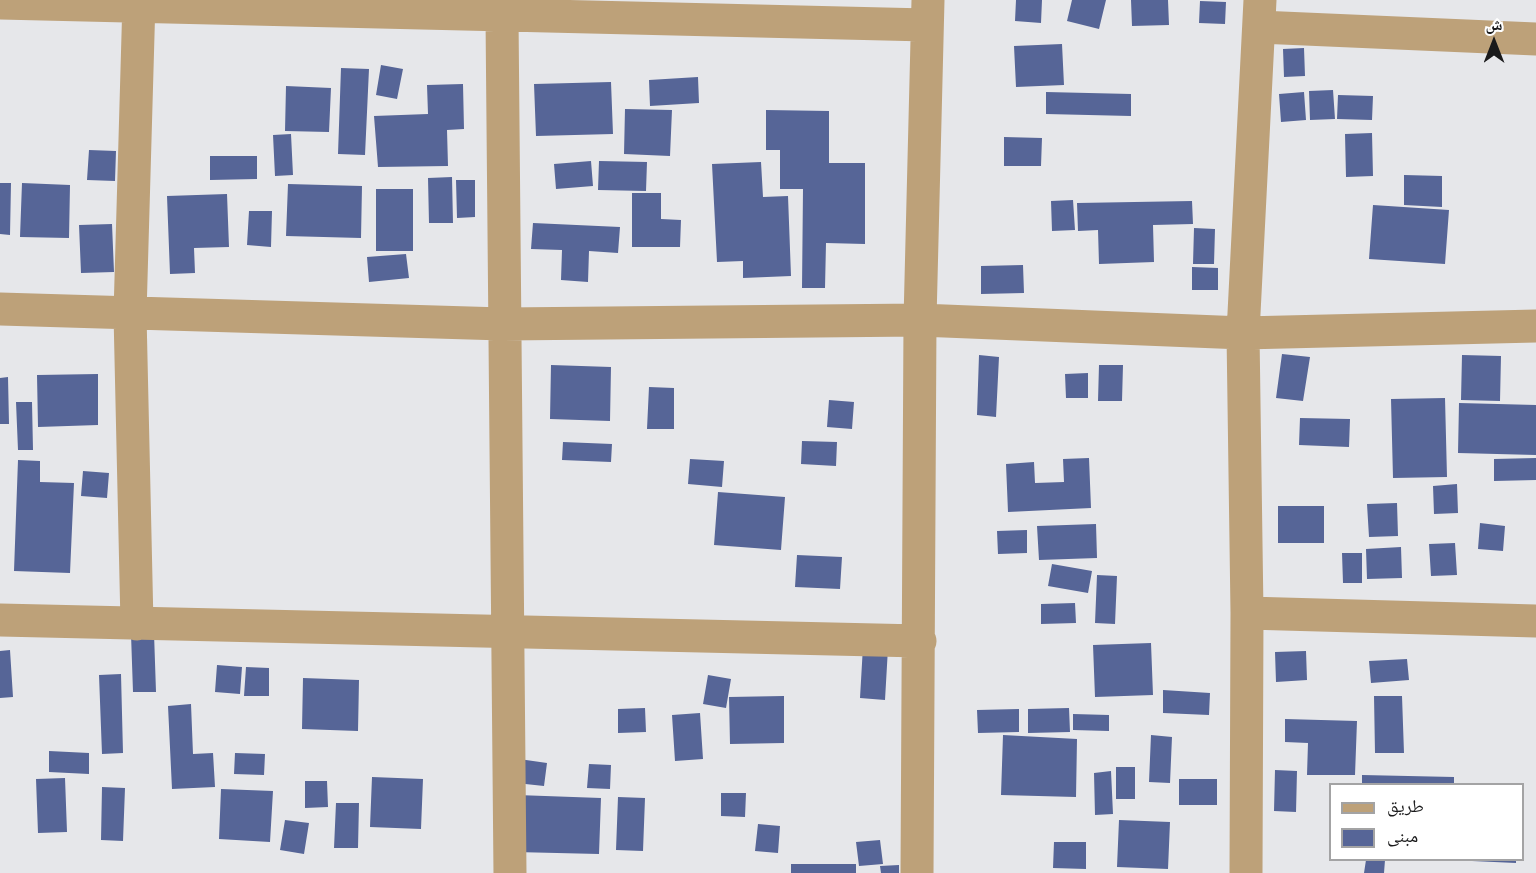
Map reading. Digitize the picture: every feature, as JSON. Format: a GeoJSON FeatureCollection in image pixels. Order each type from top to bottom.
{"type":"FeatureCollection","features":[{"type":"Feature","properties":{"kind":"street"},"geometry":{"type":"LineString","coordinates":[[0,3],[139,3],[502,17],[928,12],[920,320],[918,873]]}},
{"type":"Feature","properties":{"kind":"street"},"geometry":{"type":"LineString","coordinates":[[137,624],[130,314],[139,3]]}},
{"type":"Feature","properties":{"kind":"street"},"geometry":{"type":"LineString","coordinates":[[1246,873],[1247,613],[1243,333],[1259,14],[1536,39]]}},
{"type":"Feature","properties":{"kind":"street"},"geometry":{"type":"LineString","coordinates":[[502,17],[503,324],[510,873]]}},
{"type":"Feature","properties":{"kind":"street"},"geometry":{"type":"LineString","coordinates":[[0,309],[503,324],[920,320],[1243,333],[1536,326]]}},
{"type":"Feature","properties":{"kind":"street"},"geometry":{"type":"LineString","coordinates":[[1247,613],[1536,621]]}},
{"type":"Feature","properties":{"kind":"street"},"geometry":{"type":"LineString","coordinates":[[0,620],[506,634],[920,641]]}},
{"type":"Feature","properties":{"kind":"building"},"geometry":{"type":"Polygon","coordinates":[[[1016,0],[1042,0],[1041,23],[1015,21],[1016,0]]]}},
{"type":"Feature","properties":{"kind":"building"},"geometry":{"type":"Polygon","coordinates":[[[1072,0],[1106,0],[1099,29],[1067,21],[1072,0]]]}},
{"type":"Feature","properties":{"kind":"building"},"geometry":{"type":"Polygon","coordinates":[[[1131,0],[1168,0],[1169,25],[1132,26],[1131,0]]]}},
{"type":"Feature","properties":{"kind":"building"},"geometry":{"type":"Polygon","coordinates":[[[1200,1],[1226,2],[1225,24],[1199,23],[1200,1]]]}},
{"type":"Feature","properties":{"kind":"building"},"geometry":{"type":"Polygon","coordinates":[[[1062,44],[1064,85],[1016,87],[1014,46],[1062,44]]]}},
{"type":"Feature","properties":{"kind":"building"},"geometry":{"type":"Polygon","coordinates":[[[1304,48],[1305,76],[1284,77],[1283,49],[1304,48]]]}},
{"type":"Feature","properties":{"kind":"building"},"geometry":{"type":"Polygon","coordinates":[[[381,65],[403,69],[397,99],[376,95],[381,65]]]}},
{"type":"Feature","properties":{"kind":"building"},"geometry":{"type":"Polygon","coordinates":[[[341,68],[369,69],[365,155],[338,154],[341,68]]]}},
{"type":"Feature","properties":{"kind":"building"},"geometry":{"type":"Polygon","coordinates":[[[698,77],[699,103],[650,106],[649,80],[698,77]]]}},
{"type":"Feature","properties":{"kind":"building"},"geometry":{"type":"Polygon","coordinates":[[[611,82],[613,134],[536,136],[534,84],[611,82]]]}},
{"type":"Feature","properties":{"kind":"building"},"geometry":{"type":"Polygon","coordinates":[[[463,84],[464,129],[447,130],[448,166],[378,167],[374,116],[428,114],[427,85],[463,84]]]}},
{"type":"Feature","properties":{"kind":"building"},"geometry":{"type":"Polygon","coordinates":[[[286,86],[331,88],[329,132],[285,131],[286,86]]]}},
{"type":"Feature","properties":{"kind":"building"},"geometry":{"type":"Polygon","coordinates":[[[1333,90],[1335,119],[1310,120],[1309,91],[1333,90]]]}},
{"type":"Feature","properties":{"kind":"building"},"geometry":{"type":"Polygon","coordinates":[[[1046,92],[1131,94],[1131,116],[1046,114],[1046,92]]]}},
{"type":"Feature","properties":{"kind":"building"},"geometry":{"type":"Polygon","coordinates":[[[1304,92],[1306,120],[1281,122],[1279,94],[1304,92]]]}},
{"type":"Feature","properties":{"kind":"building"},"geometry":{"type":"Polygon","coordinates":[[[1338,95],[1373,96],[1372,120],[1337,119],[1338,95]]]}},
{"type":"Feature","properties":{"kind":"building"},"geometry":{"type":"Polygon","coordinates":[[[625,109],[672,110],[670,156],[624,154],[625,109]]]}},
{"type":"Feature","properties":{"kind":"building"},"geometry":{"type":"Polygon","coordinates":[[[766,110],[829,111],[829,163],[865,163],[865,244],[826,243],[825,288],[802,288],[803,189],[780,189],[780,150],[766,150],[766,110]]]}},
{"type":"Feature","properties":{"kind":"building"},"geometry":{"type":"Polygon","coordinates":[[[1372,133],[1373,176],[1346,177],[1345,134],[1372,133]]]}},
{"type":"Feature","properties":{"kind":"building"},"geometry":{"type":"Polygon","coordinates":[[[291,134],[293,175],[275,176],[273,135],[291,134]]]}},
{"type":"Feature","properties":{"kind":"building"},"geometry":{"type":"Polygon","coordinates":[[[1004,137],[1042,138],[1041,166],[1004,166],[1004,137]]]}},
{"type":"Feature","properties":{"kind":"building"},"geometry":{"type":"Polygon","coordinates":[[[89,150],[116,151],[115,181],[87,180],[89,150]]]}},
{"type":"Feature","properties":{"kind":"building"},"geometry":{"type":"Polygon","coordinates":[[[210,156],[257,156],[257,179],[210,180],[210,156]]]}},
{"type":"Feature","properties":{"kind":"building"},"geometry":{"type":"Polygon","coordinates":[[[591,161],[593,186],[556,189],[554,164],[591,161]]]}},
{"type":"Feature","properties":{"kind":"building"},"geometry":{"type":"Polygon","coordinates":[[[599,161],[647,162],[646,191],[598,190],[599,161]]]}},
{"type":"Feature","properties":{"kind":"building"},"geometry":{"type":"Polygon","coordinates":[[[761,162],[763,197],[788,196],[791,276],[743,278],[743,261],[717,262],[712,164],[761,162]]]}},
{"type":"Feature","properties":{"kind":"building"},"geometry":{"type":"Polygon","coordinates":[[[1404,175],[1442,176],[1442,207],[1404,205],[1404,175]]]}},
{"type":"Feature","properties":{"kind":"building"},"geometry":{"type":"Polygon","coordinates":[[[452,177],[453,223],[429,223],[428,178],[452,177]]]}},
{"type":"Feature","properties":{"kind":"building"},"geometry":{"type":"Polygon","coordinates":[[[456,180],[475,180],[475,217],[457,218],[456,180]]]}},
{"type":"Feature","properties":{"kind":"building"},"geometry":{"type":"Polygon","coordinates":[[[0,183],[11,183],[10,235],[0,234],[0,183]]]}},
{"type":"Feature","properties":{"kind":"building"},"geometry":{"type":"Polygon","coordinates":[[[22,183],[70,185],[69,238],[20,237],[22,183]]]}},
{"type":"Feature","properties":{"kind":"building"},"geometry":{"type":"Polygon","coordinates":[[[288,184],[362,186],[361,238],[286,236],[288,184]]]}},
{"type":"Feature","properties":{"kind":"building"},"geometry":{"type":"Polygon","coordinates":[[[376,189],[413,189],[413,251],[376,251],[376,189]]]}},
{"type":"Feature","properties":{"kind":"building"},"geometry":{"type":"Polygon","coordinates":[[[632,193],[661,193],[661,219],[681,220],[680,247],[632,247],[632,193]]]}},
{"type":"Feature","properties":{"kind":"building"},"geometry":{"type":"Polygon","coordinates":[[[227,194],[229,247],[194,248],[195,273],[170,274],[167,196],[227,194]]]}},
{"type":"Feature","properties":{"kind":"building"},"geometry":{"type":"Polygon","coordinates":[[[1073,200],[1075,230],[1052,231],[1051,201],[1073,200]]]}},
{"type":"Feature","properties":{"kind":"building"},"geometry":{"type":"Polygon","coordinates":[[[1192,201],[1193,224],[1153,225],[1154,262],[1099,264],[1098,230],[1078,231],[1077,203],[1192,201]]]}},
{"type":"Feature","properties":{"kind":"building"},"geometry":{"type":"Polygon","coordinates":[[[1373,205],[1449,210],[1445,264],[1369,259],[1373,205]]]}},
{"type":"Feature","properties":{"kind":"building"},"geometry":{"type":"Polygon","coordinates":[[[249,211],[272,211],[271,247],[247,245],[249,211]]]}},
{"type":"Feature","properties":{"kind":"building"},"geometry":{"type":"Polygon","coordinates":[[[533,223],[620,227],[618,253],[589,251],[588,282],[561,280],[562,250],[531,249],[533,223]]]}},
{"type":"Feature","properties":{"kind":"building"},"geometry":{"type":"Polygon","coordinates":[[[112,224],[114,272],[81,273],[79,225],[112,224]]]}},
{"type":"Feature","properties":{"kind":"building"},"geometry":{"type":"Polygon","coordinates":[[[1194,228],[1215,229],[1214,264],[1193,264],[1194,228]]]}},
{"type":"Feature","properties":{"kind":"building"},"geometry":{"type":"Polygon","coordinates":[[[406,254],[409,278],[369,282],[367,257],[406,254]]]}},
{"type":"Feature","properties":{"kind":"building"},"geometry":{"type":"Polygon","coordinates":[[[1023,265],[1024,293],[981,294],[981,266],[1023,265]]]}},
{"type":"Feature","properties":{"kind":"building"},"geometry":{"type":"Polygon","coordinates":[[[1192,267],[1218,268],[1218,290],[1192,290],[1192,267]]]}},
{"type":"Feature","properties":{"kind":"building"},"geometry":{"type":"Polygon","coordinates":[[[1282,354],[1310,357],[1303,401],[1276,398],[1282,354]]]}},
{"type":"Feature","properties":{"kind":"building"},"geometry":{"type":"Polygon","coordinates":[[[979,355],[999,357],[996,417],[977,415],[979,355]]]}},
{"type":"Feature","properties":{"kind":"building"},"geometry":{"type":"Polygon","coordinates":[[[1462,355],[1501,356],[1500,401],[1461,400],[1462,355]]]}},
{"type":"Feature","properties":{"kind":"building"},"geometry":{"type":"Polygon","coordinates":[[[551,365],[611,367],[610,421],[550,419],[551,365]]]}},
{"type":"Feature","properties":{"kind":"building"},"geometry":{"type":"Polygon","coordinates":[[[1099,365],[1123,365],[1122,401],[1098,401],[1099,365]]]}},
{"type":"Feature","properties":{"kind":"building"},"geometry":{"type":"Polygon","coordinates":[[[1088,373],[1088,398],[1066,398],[1065,374],[1088,373]]]}},
{"type":"Feature","properties":{"kind":"building"},"geometry":{"type":"Polygon","coordinates":[[[98,374],[98,425],[38,427],[37,375],[98,374]]]}},
{"type":"Feature","properties":{"kind":"building"},"geometry":{"type":"Polygon","coordinates":[[[8,377],[9,424],[0,424],[0,378],[8,377]]]}},
{"type":"Feature","properties":{"kind":"building"},"geometry":{"type":"Polygon","coordinates":[[[649,387],[674,388],[674,429],[647,429],[649,387]]]}},
{"type":"Feature","properties":{"kind":"building"},"geometry":{"type":"Polygon","coordinates":[[[1445,398],[1447,477],[1393,478],[1391,399],[1445,398]]]}},
{"type":"Feature","properties":{"kind":"building"},"geometry":{"type":"Polygon","coordinates":[[[829,400],[854,402],[852,429],[827,427],[829,400]]]}},
{"type":"Feature","properties":{"kind":"building"},"geometry":{"type":"Polygon","coordinates":[[[16,402],[32,402],[33,450],[18,450],[16,402]]]}},
{"type":"Feature","properties":{"kind":"building"},"geometry":{"type":"Polygon","coordinates":[[[1459,403],[1536,405],[1536,455],[1458,453],[1459,403]]]}},
{"type":"Feature","properties":{"kind":"building"},"geometry":{"type":"Polygon","coordinates":[[[1300,418],[1350,419],[1349,447],[1299,445],[1300,418]]]}},
{"type":"Feature","properties":{"kind":"building"},"geometry":{"type":"Polygon","coordinates":[[[802,441],[837,442],[836,466],[801,464],[802,441]]]}},
{"type":"Feature","properties":{"kind":"building"},"geometry":{"type":"Polygon","coordinates":[[[563,442],[612,444],[611,462],[562,460],[563,442]]]}},
{"type":"Feature","properties":{"kind":"building"},"geometry":{"type":"Polygon","coordinates":[[[1089,458],[1091,508],[1008,512],[1006,464],[1034,462],[1035,483],[1064,482],[1063,459],[1089,458]]]}},
{"type":"Feature","properties":{"kind":"building"},"geometry":{"type":"Polygon","coordinates":[[[1536,458],[1536,480],[1494,481],[1494,459],[1536,458]]]}},
{"type":"Feature","properties":{"kind":"building"},"geometry":{"type":"Polygon","coordinates":[[[690,459],[724,461],[722,487],[688,484],[690,459]]]}},
{"type":"Feature","properties":{"kind":"building"},"geometry":{"type":"Polygon","coordinates":[[[18,460],[40,461],[40,482],[74,483],[70,573],[14,571],[18,460]]]}},
{"type":"Feature","properties":{"kind":"building"},"geometry":{"type":"Polygon","coordinates":[[[83,471],[109,473],[107,498],[81,496],[83,471]]]}},
{"type":"Feature","properties":{"kind":"building"},"geometry":{"type":"Polygon","coordinates":[[[1457,484],[1458,513],[1434,514],[1433,486],[1457,484]]]}},
{"type":"Feature","properties":{"kind":"building"},"geometry":{"type":"Polygon","coordinates":[[[718,492],[785,497],[781,550],[714,545],[718,492]]]}},
{"type":"Feature","properties":{"kind":"building"},"geometry":{"type":"Polygon","coordinates":[[[1397,503],[1398,536],[1369,537],[1367,504],[1397,503]]]}},
{"type":"Feature","properties":{"kind":"building"},"geometry":{"type":"Polygon","coordinates":[[[1278,506],[1324,506],[1324,543],[1278,543],[1278,506]]]}},
{"type":"Feature","properties":{"kind":"building"},"geometry":{"type":"Polygon","coordinates":[[[1480,523],[1505,526],[1503,551],[1478,549],[1480,523]]]}},
{"type":"Feature","properties":{"kind":"building"},"geometry":{"type":"Polygon","coordinates":[[[1096,524],[1097,558],[1039,560],[1037,526],[1096,524]]]}},
{"type":"Feature","properties":{"kind":"building"},"geometry":{"type":"Polygon","coordinates":[[[1027,530],[1027,553],[998,554],[997,531],[1027,530]]]}},
{"type":"Feature","properties":{"kind":"building"},"geometry":{"type":"Polygon","coordinates":[[[1455,543],[1457,575],[1431,576],[1429,544],[1455,543]]]}},
{"type":"Feature","properties":{"kind":"building"},"geometry":{"type":"Polygon","coordinates":[[[1401,547],[1402,578],[1367,579],[1366,549],[1401,547]]]}},
{"type":"Feature","properties":{"kind":"building"},"geometry":{"type":"Polygon","coordinates":[[[1342,553],[1362,553],[1362,583],[1343,583],[1342,553]]]}},
{"type":"Feature","properties":{"kind":"building"},"geometry":{"type":"Polygon","coordinates":[[[797,555],[842,557],[840,589],[795,587],[797,555]]]}},
{"type":"Feature","properties":{"kind":"building"},"geometry":{"type":"Polygon","coordinates":[[[1052,564],[1092,571],[1088,593],[1048,586],[1052,564]]]}},
{"type":"Feature","properties":{"kind":"building"},"geometry":{"type":"Polygon","coordinates":[[[1097,575],[1117,576],[1115,624],[1095,623],[1097,575]]]}},
{"type":"Feature","properties":{"kind":"building"},"geometry":{"type":"Polygon","coordinates":[[[1075,603],[1076,623],[1041,624],[1041,604],[1075,603]]]}},
{"type":"Feature","properties":{"kind":"building"},"geometry":{"type":"Polygon","coordinates":[[[154,633],[156,692],[133,692],[131,634],[154,633]]]}},
{"type":"Feature","properties":{"kind":"building"},"geometry":{"type":"Polygon","coordinates":[[[1151,643],[1153,695],[1095,697],[1093,645],[1151,643]]]}},
{"type":"Feature","properties":{"kind":"building"},"geometry":{"type":"Polygon","coordinates":[[[863,646],[888,648],[885,700],[860,698],[863,646]]]}},
{"type":"Feature","properties":{"kind":"building"},"geometry":{"type":"Polygon","coordinates":[[[10,650],[13,697],[0,698],[0,651],[10,650]]]}},
{"type":"Feature","properties":{"kind":"building"},"geometry":{"type":"Polygon","coordinates":[[[1306,651],[1307,680],[1276,682],[1275,652],[1306,651]]]}},
{"type":"Feature","properties":{"kind":"building"},"geometry":{"type":"Polygon","coordinates":[[[1407,659],[1409,680],[1371,683],[1369,661],[1407,659]]]}},
{"type":"Feature","properties":{"kind":"building"},"geometry":{"type":"Polygon","coordinates":[[[217,665],[242,667],[240,694],[215,692],[217,665]]]}},
{"type":"Feature","properties":{"kind":"building"},"geometry":{"type":"Polygon","coordinates":[[[246,667],[269,668],[269,696],[244,696],[246,667]]]}},
{"type":"Feature","properties":{"kind":"building"},"geometry":{"type":"Polygon","coordinates":[[[121,674],[123,753],[102,754],[99,675],[121,674]]]}},
{"type":"Feature","properties":{"kind":"building"},"geometry":{"type":"Polygon","coordinates":[[[708,675],[731,679],[726,708],[703,704],[708,675]]]}},
{"type":"Feature","properties":{"kind":"building"},"geometry":{"type":"Polygon","coordinates":[[[303,678],[359,680],[358,731],[302,729],[303,678]]]}},
{"type":"Feature","properties":{"kind":"building"},"geometry":{"type":"Polygon","coordinates":[[[1163,690],[1210,693],[1209,715],[1163,713],[1163,690]]]}},
{"type":"Feature","properties":{"kind":"building"},"geometry":{"type":"Polygon","coordinates":[[[784,696],[784,743],[730,744],[729,697],[784,696]]]}},
{"type":"Feature","properties":{"kind":"building"},"geometry":{"type":"Polygon","coordinates":[[[1374,696],[1402,696],[1404,753],[1375,753],[1374,696]]]}},
{"type":"Feature","properties":{"kind":"building"},"geometry":{"type":"Polygon","coordinates":[[[191,704],[193,754],[213,753],[215,787],[172,789],[168,706],[191,704]]]}},
{"type":"Feature","properties":{"kind":"building"},"geometry":{"type":"Polygon","coordinates":[[[645,708],[646,732],[618,733],[618,709],[645,708]]]}},
{"type":"Feature","properties":{"kind":"building"},"geometry":{"type":"Polygon","coordinates":[[[1069,708],[1070,732],[1028,733],[1028,709],[1069,708]]]}},
{"type":"Feature","properties":{"kind":"building"},"geometry":{"type":"Polygon","coordinates":[[[1019,709],[1019,732],[978,733],[977,710],[1019,709]]]}},
{"type":"Feature","properties":{"kind":"building"},"geometry":{"type":"Polygon","coordinates":[[[700,713],[703,759],[675,761],[672,715],[700,713]]]}},
{"type":"Feature","properties":{"kind":"building"},"geometry":{"type":"Polygon","coordinates":[[[1073,714],[1109,715],[1109,731],[1073,730],[1073,714]]]}},
{"type":"Feature","properties":{"kind":"building"},"geometry":{"type":"Polygon","coordinates":[[[1285,719],[1357,721],[1355,775],[1307,775],[1308,743],[1285,742],[1285,719]]]}},
{"type":"Feature","properties":{"kind":"building"},"geometry":{"type":"Polygon","coordinates":[[[1003,735],[1077,739],[1076,797],[1001,795],[1003,735]]]}},
{"type":"Feature","properties":{"kind":"building"},"geometry":{"type":"Polygon","coordinates":[[[1151,735],[1172,737],[1170,783],[1149,782],[1151,735]]]}},
{"type":"Feature","properties":{"kind":"building"},"geometry":{"type":"Polygon","coordinates":[[[49,751],[89,753],[89,774],[49,772],[49,751]]]}},
{"type":"Feature","properties":{"kind":"building"},"geometry":{"type":"Polygon","coordinates":[[[235,753],[265,754],[264,775],[234,774],[235,753]]]}},
{"type":"Feature","properties":{"kind":"building"},"geometry":{"type":"Polygon","coordinates":[[[519,759],[547,763],[544,786],[516,783],[519,759]]]}},
{"type":"Feature","properties":{"kind":"building"},"geometry":{"type":"Polygon","coordinates":[[[589,764],[611,765],[610,789],[587,788],[589,764]]]}},
{"type":"Feature","properties":{"kind":"building"},"geometry":{"type":"Polygon","coordinates":[[[1116,767],[1135,767],[1135,799],[1116,799],[1116,767]]]}},
{"type":"Feature","properties":{"kind":"building"},"geometry":{"type":"Polygon","coordinates":[[[1275,770],[1297,771],[1296,812],[1274,811],[1275,770]]]}},
{"type":"Feature","properties":{"kind":"building"},"geometry":{"type":"Polygon","coordinates":[[[1111,771],[1113,814],[1095,815],[1094,773],[1111,771]]]}},
{"type":"Feature","properties":{"kind":"building"},"geometry":{"type":"Polygon","coordinates":[[[1362,775],[1454,777],[1454,783],[1362,783],[1362,775]]]}},
{"type":"Feature","properties":{"kind":"building"},"geometry":{"type":"Polygon","coordinates":[[[372,777],[423,779],[421,829],[370,827],[372,777]]]}},
{"type":"Feature","properties":{"kind":"building"},"geometry":{"type":"Polygon","coordinates":[[[65,778],[67,832],[38,833],[36,779],[65,778]]]}},
{"type":"Feature","properties":{"kind":"building"},"geometry":{"type":"Polygon","coordinates":[[[1179,779],[1217,779],[1217,805],[1179,805],[1179,779]]]}},
{"type":"Feature","properties":{"kind":"building"},"geometry":{"type":"Polygon","coordinates":[[[305,781],[327,781],[328,807],[305,808],[305,781]]]}},
{"type":"Feature","properties":{"kind":"building"},"geometry":{"type":"Polygon","coordinates":[[[102,787],[125,788],[123,841],[101,840],[102,787]]]}},
{"type":"Feature","properties":{"kind":"building"},"geometry":{"type":"Polygon","coordinates":[[[221,789],[273,791],[270,842],[219,839],[221,789]]]}},
{"type":"Feature","properties":{"kind":"building"},"geometry":{"type":"Polygon","coordinates":[[[721,793],[746,793],[745,817],[721,816],[721,793]]]}},
{"type":"Feature","properties":{"kind":"building"},"geometry":{"type":"Polygon","coordinates":[[[517,795],[601,798],[599,854],[515,852],[517,795]]]}},
{"type":"Feature","properties":{"kind":"building"},"geometry":{"type":"Polygon","coordinates":[[[618,797],[645,798],[643,851],[616,850],[618,797]]]}},
{"type":"Feature","properties":{"kind":"building"},"geometry":{"type":"Polygon","coordinates":[[[336,803],[359,803],[358,848],[334,848],[336,803]]]}},
{"type":"Feature","properties":{"kind":"building"},"geometry":{"type":"Polygon","coordinates":[[[285,820],[309,823],[304,854],[280,850],[285,820]]]}},
{"type":"Feature","properties":{"kind":"building"},"geometry":{"type":"Polygon","coordinates":[[[1119,820],[1170,822],[1168,869],[1117,867],[1119,820]]]}},
{"type":"Feature","properties":{"kind":"building"},"geometry":{"type":"Polygon","coordinates":[[[758,824],[780,826],[778,853],[755,851],[758,824]]]}},
{"type":"Feature","properties":{"kind":"building"},"geometry":{"type":"Polygon","coordinates":[[[880,840],[883,864],[859,866],[856,842],[880,840]]]}},
{"type":"Feature","properties":{"kind":"building"},"geometry":{"type":"Polygon","coordinates":[[[1054,842],[1086,842],[1086,869],[1053,868],[1054,842]]]}},
{"type":"Feature","properties":{"kind":"building"},"geometry":{"type":"Polygon","coordinates":[[[1366,861],[1385,861],[1384,873],[1364,873],[1366,861]]]}},
{"type":"Feature","properties":{"kind":"building"},"geometry":{"type":"Polygon","coordinates":[[[1472,861],[1516,861],[1516,863],[1472,861]]]}},
{"type":"Feature","properties":{"kind":"building"},"geometry":{"type":"Polygon","coordinates":[[[791,864],[856,864],[856,873],[791,873],[791,864]]]}},
{"type":"Feature","properties":{"kind":"building"},"geometry":{"type":"Polygon","coordinates":[[[899,865],[899,873],[881,873],[880,866],[899,865]]]}}]}
